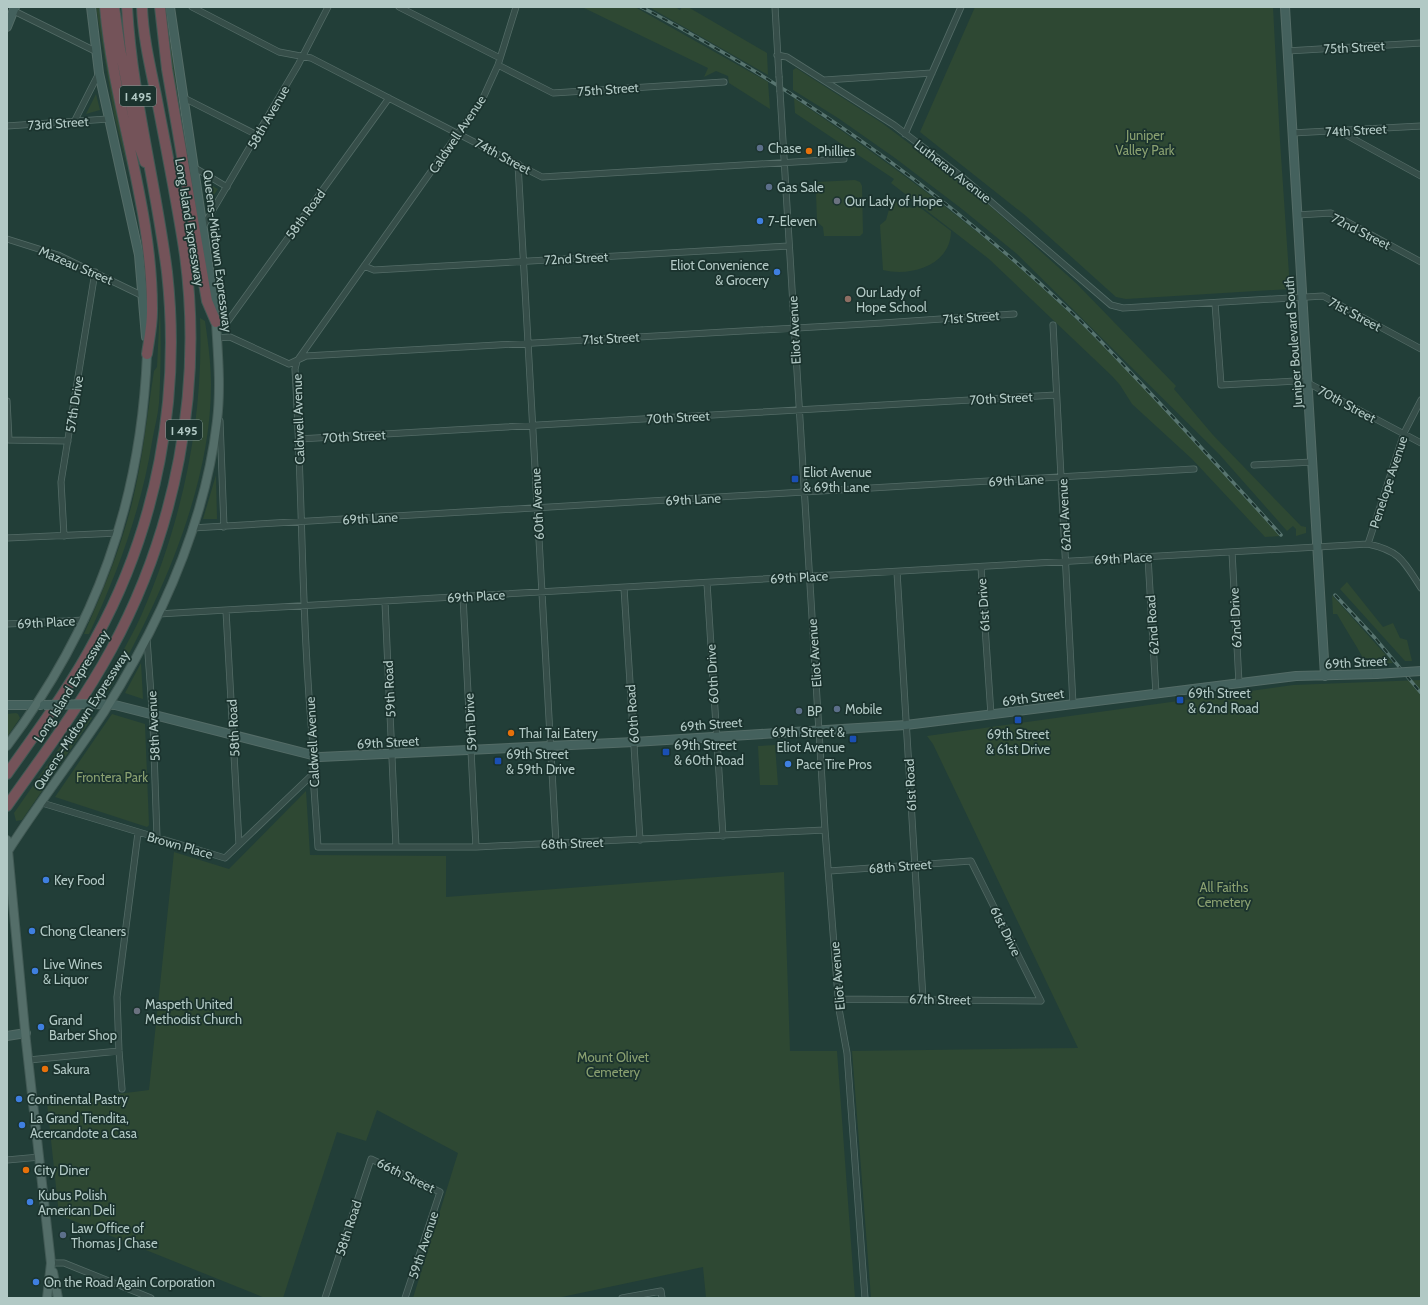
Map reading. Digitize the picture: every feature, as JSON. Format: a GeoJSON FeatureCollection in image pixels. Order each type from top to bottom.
{"type":"FeatureCollection","features":[{"type":"Feature","properties":{"kind":"highway"},"geometry":{"type":"LineString","coordinates":[[105,7],[110,49],[146,236],[152,313],[147,354]]}},
{"type":"Feature","properties":{"kind":"highway"},"geometry":{"type":"LineString","coordinates":[[114,7],[120,49],[139,144],[152,184]]}},
{"type":"Feature","properties":{"kind":"highway","name":"Long Island Expressway"},"geometry":{"type":"LineString","coordinates":[[7,774],[71,681],[108,616],[137,546],[156,479],[166,423],[171,347],[167,272],[130,47],[127,7]]}},
{"type":"Feature","properties":{"kind":"highway"},"geometry":{"type":"LineString","coordinates":[[160,7],[166,62],[207,301],[216,323]]}},
{"type":"Feature","properties":{"kind":"highway","name":"Long Island Expressway"},"geometry":{"type":"LineString","coordinates":[[7,806],[86,692],[129,616],[148,568],[164,520],[181,445],[190,370],[187,280],[181,231],[150,66],[143,9]]}},
{"type":"Feature","properties":{"kind":"main road"},"geometry":{"type":"LineString","coordinates":[[7,746],[41,705],[85,620],[102,580],[126,506],[138,449],[145,401],[147,354],[143,296],[134,230],[108,119],[99,73],[95,51],[91,7]]}},
{"type":"Feature","properties":{"kind":"main road","name":"Queens-Midtown Expressway"},"geometry":{"type":"LineString","coordinates":[[8,852],[108,704],[146,638],[176,573],[192,528],[212,455],[219,403],[216,323],[204,225],[170,7]]}},
{"type":"Feature","properties":{"kind":"main road","name":"Juniper Boulevard South"},"geometry":{"type":"LineString","coordinates":[[1285,7],[1325,676]]}},
{"type":"Feature","properties":{"kind":"main road"},"geometry":{"type":"LineString","coordinates":[[7,27],[14,9]]}},
{"type":"Feature","properties":{"kind":"main road","name":"69th Street"},"geometry":{"type":"LineString","coordinates":[[7,705],[108,704],[153,714],[314,756],[634,742],[906,725],[1296,676],[1421,671]]}},
{"type":"Feature","properties":{"kind":"main road"},"geometry":{"type":"LineString","coordinates":[[7,840],[8,877],[51,1263],[58,1298]]}},
{"type":"Feature","properties":{"kind":"main road"},"geometry":{"type":"LineString","coordinates":[[7,1036],[26,1033]]}},
{"type":"Feature","properties":{"kind":"main road"},"geometry":{"type":"LineString","coordinates":[[47,1298],[51,1263]]}},
{"type":"Feature","properties":{"kind":"street","name":"74th Street"},"geometry":{"type":"LineString","coordinates":[[192,7],[279,52],[311,58],[542,177],[784,164],[844,159]]}},
{"type":"Feature","properties":{"kind":"street","name":"58th Avenue"},"geometry":{"type":"LineString","coordinates":[[204,225],[303,56],[328,7]]}},
{"type":"Feature","properties":{"kind":"street"},"geometry":{"type":"LineString","coordinates":[[400,7],[500,58]]}},
{"type":"Feature","properties":{"kind":"street","name":"Caldwell Avenue"},"geometry":{"type":"LineString","coordinates":[[318,847],[313,774],[314,756],[304,606],[299,439],[295,369],[297,360],[483,98],[498,65],[516,7]]}},
{"type":"Feature","properties":{"kind":"street","name":"Eliot Avenue"},"geometry":{"type":"LineString","coordinates":[[775,7],[825,830],[838,999],[847,1053],[865,1298]]}},
{"type":"Feature","properties":{"kind":"street"},"geometry":{"type":"LineString","coordinates":[[905,134],[961,7]]}},
{"type":"Feature","properties":{"kind":"street"},"geometry":{"type":"LineString","coordinates":[[14,9],[95,51]]}},
{"type":"Feature","properties":{"kind":"street","name":"75th Street"},"geometry":{"type":"LineString","coordinates":[[1287,51],[1421,43]]}},
{"type":"Feature","properties":{"kind":"street","name":"Lutheran Avenue"},"geometry":{"type":"LineString","coordinates":[[778,55],[787,56],[905,134],[983,194],[1105,301],[1116,307]]}},
{"type":"Feature","properties":{"kind":"street","name":"75th Street"},"geometry":{"type":"LineString","coordinates":[[498,65],[553,93],[724,82]]}},
{"type":"Feature","properties":{"kind":"street"},"geometry":{"type":"LineString","coordinates":[[74,122],[99,73]]}},
{"type":"Feature","properties":{"kind":"street"},"geometry":{"type":"LineString","coordinates":[[825,80],[932,73]]}},
{"type":"Feature","properties":{"kind":"street"},"geometry":{"type":"LineString","coordinates":[[184,98],[257,135]]}},
{"type":"Feature","properties":{"kind":"street","name":"58th Road"},"geometry":{"type":"LineString","coordinates":[[216,323],[228,321],[389,98]]}},
{"type":"Feature","properties":{"kind":"street","name":"73rd Street"},"geometry":{"type":"LineString","coordinates":[[7,126],[108,119]]}},
{"type":"Feature","properties":{"kind":"street","name":"74th Street"},"geometry":{"type":"LineString","coordinates":[[1292,133],[1421,126]]}},
{"type":"Feature","properties":{"kind":"street"},"geometry":{"type":"LineString","coordinates":[[1339,131],[1421,176]]}},
{"type":"Feature","properties":{"kind":"street","name":"60th Avenue"},"geometry":{"type":"LineString","coordinates":[[518,164],[556,843]]}},
{"type":"Feature","properties":{"kind":"street"},"geometry":{"type":"LineString","coordinates":[[195,168],[227,187]]}},
{"type":"Feature","properties":{"kind":"street","name":"72nd Street"},"geometry":{"type":"LineString","coordinates":[[1297,214],[1332,213],[1421,262]]}},
{"type":"Feature","properties":{"kind":"street","name":"Mazeau Street"},"geometry":{"type":"LineString","coordinates":[[7,239],[58,255],[143,296]]}},
{"type":"Feature","properties":{"kind":"street","name":"72nd Street"},"geometry":{"type":"LineString","coordinates":[[364,266],[374,270],[789,246]]}},
{"type":"Feature","properties":{"kind":"street","name":"57th Drive"},"geometry":{"type":"LineString","coordinates":[[64,536],[61,482],[95,272]]}},
{"type":"Feature","properties":{"kind":"street","name":"71st Street"},"geometry":{"type":"LineString","coordinates":[[1116,307],[1215,303],[1322,296],[1421,349]]}},
{"type":"Feature","properties":{"kind":"street","name":"70th Street"},"geometry":{"type":"LineString","coordinates":[[1215,303],[1221,385],[1296,381],[1308,383],[1421,443]]}},
{"type":"Feature","properties":{"kind":"street","name":"71st Street"},"geometry":{"type":"LineString","coordinates":[[217,338],[230,337],[289,364],[306,356],[1014,314]]}},
{"type":"Feature","properties":{"kind":"street","name":"62nd Avenue"},"geometry":{"type":"LineString","coordinates":[[1053,325],[1073,704]]}},
{"type":"Feature","properties":{"kind":"street","name":"70th Street"},"geometry":{"type":"LineString","coordinates":[[299,439],[1056,395]]}},
{"type":"Feature","properties":{"kind":"street","name":"Penelope Avenue"},"geometry":{"type":"LineString","coordinates":[[1368,544],[1404,434],[1421,400]]}},
{"type":"Feature","properties":{"kind":"street"},"geometry":{"type":"LineString","coordinates":[[7,402],[9,440],[68,441]]}},
{"type":"Feature","properties":{"kind":"street"},"geometry":{"type":"LineString","coordinates":[[219,403],[224,527]]}},
{"type":"Feature","properties":{"kind":"street"},"geometry":{"type":"LineString","coordinates":[[1254,465],[1312,462]]}},
{"type":"Feature","properties":{"kind":"street","name":"69th Lane"},"geometry":{"type":"LineString","coordinates":[[192,528],[1194,469]]}},
{"type":"Feature","properties":{"kind":"street"},"geometry":{"type":"LineString","coordinates":[[7,538],[118,533]]}},
{"type":"Feature","properties":{"kind":"street","name":"69th Place"},"geometry":{"type":"LineString","coordinates":[[158,614],[1368,544],[1391,551],[1402,558],[1421,588]]}},
{"type":"Feature","properties":{"kind":"street","name":"62nd Drive"},"geometry":{"type":"LineString","coordinates":[[1232,552],[1239,683]]}},
{"type":"Feature","properties":{"kind":"street","name":"62nd Road"},"geometry":{"type":"LineString","coordinates":[[1148,557],[1156,694]]}},
{"type":"Feature","properties":{"kind":"street","name":"61st Drive"},"geometry":{"type":"LineString","coordinates":[[981,567],[991,715]]}},
{"type":"Feature","properties":{"kind":"street","name":"61st Road"},"geometry":{"type":"LineString","coordinates":[[897,572],[923,999]]}},
{"type":"Feature","properties":{"kind":"street","name":"60th Drive"},"geometry":{"type":"LineString","coordinates":[[707,583],[723,836]]}},
{"type":"Feature","properties":{"kind":"street","name":"60th Road"},"geometry":{"type":"LineString","coordinates":[[624,588],[640,840]]}},
{"type":"Feature","properties":{"kind":"street","name":"59th Drive"},"geometry":{"type":"LineString","coordinates":[[463,597],[476,847]]}},
{"type":"Feature","properties":{"kind":"street","name":"59th Road"},"geometry":{"type":"LineString","coordinates":[[385,602],[393,753],[396,847]]}},
{"type":"Feature","properties":{"kind":"street","name":"58th Road"},"geometry":{"type":"LineString","coordinates":[[226,611],[239,844]]}},
{"type":"Feature","properties":{"kind":"street","name":"69th Place"},"geometry":{"type":"LineString","coordinates":[[7,624],[85,620]]}},
{"type":"Feature","properties":{"kind":"street","name":"58th Avenue"},"geometry":{"type":"LineString","coordinates":[[146,638],[153,714],[157,838]]}},
{"type":"Feature","properties":{"kind":"street","name":"Brown Place"},"geometry":{"type":"LineString","coordinates":[[42,803],[225,858],[313,774]]}},
{"type":"Feature","properties":{"kind":"street","name":"68th Street"},"geometry":{"type":"LineString","coordinates":[[318,847],[476,847],[825,830]]}},
{"type":"Feature","properties":{"kind":"street"},"geometry":{"type":"LineString","coordinates":[[122,1089],[118,1051],[117,997],[138,833]]}},
{"type":"Feature","properties":{"kind":"street","name":"61st Drive"},"geometry":{"type":"LineString","coordinates":[[972,861],[1041,1001]]}},
{"type":"Feature","properties":{"kind":"street","name":"68th Street"},"geometry":{"type":"LineString","coordinates":[[829,871],[972,861]]}},
{"type":"Feature","properties":{"kind":"street","name":"67th Street"},"geometry":{"type":"LineString","coordinates":[[838,999],[1041,1001]]}},
{"type":"Feature","properties":{"kind":"street"},"geometry":{"type":"LineString","coordinates":[[29,1060],[118,1051]]}},
{"type":"Feature","properties":{"kind":"street"},"geometry":{"type":"LineString","coordinates":[[7,1160],[40,1157]]}},
{"type":"Feature","properties":{"kind":"street","name":"58th Road"},"geometry":{"type":"LineString","coordinates":[[325,1298],[371,1158]]}},
{"type":"Feature","properties":{"kind":"street","name":"66th Street"},"geometry":{"type":"LineString","coordinates":[[371,1158],[440,1192]]}},
{"type":"Feature","properties":{"kind":"street","name":"59th Avenue"},"geometry":{"type":"LineString","coordinates":[[405,1298],[440,1192]]}},
{"type":"Feature","properties":{"kind":"street"},"geometry":{"type":"LineString","coordinates":[[51,1263],[64,1263],[151,1298]]}},
{"type":"Feature","properties":{"kind":"street"},"geometry":{"type":"LineString","coordinates":[[622,1298],[661,1291],[662,1298]]}},
{"type":"Feature","properties":{"kind":"green space"},"geometry":{"type":"Polygon","coordinates":[[[96,7],[99,7],[103,41],[128,171],[114,114],[96,7]]]}},
{"type":"Feature","properties":{"kind":"green space"},"geometry":{"type":"Polygon","coordinates":[[[582,7],[635,7],[768,82],[770,109],[729,83],[728,76],[716,71],[704,77],[708,68],[582,7]]]}},
{"type":"Feature","properties":{"kind":"green space"},"geometry":{"type":"Polygon","coordinates":[[[649,7],[675,7],[680,10],[682,7],[688,7],[767,53],[768,75],[649,7]]]}},
{"type":"Feature","properties":{"kind":"green space","name":"Juniper Valley Park"},"geometry":{"type":"Polygon","coordinates":[[[975,7],[1273,7],[1290,289],[1126,299],[1116,297],[1026,216],[920,132],[975,7]]]}},
{"type":"Feature","properties":{"kind":"green space"},"geometry":{"type":"Polygon","coordinates":[[[163,9],[166,10],[184,141],[169,63],[163,9]]]}},
{"type":"Feature","properties":{"kind":"green space"},"geometry":{"type":"Polygon","coordinates":[[[796,68],[882,123],[979,196],[1077,284],[1176,386],[1174,389],[1213,435],[1301,526],[1306,527],[1306,533],[1296,536],[1296,529],[1293,526],[1287,531],[1219,454],[1017,254],[962,209],[895,158],[838,118],[793,90],[793,70],[796,68]]]}},
{"type":"Feature","properties":{"kind":"green space"},"geometry":{"type":"Polygon","coordinates":[[[96,94],[100,110],[86,114],[96,94]]]}},
{"type":"Feature","properties":{"kind":"green space"},"geometry":{"type":"Polygon","coordinates":[[[794,98],[931,196],[997,248],[1029,276],[1089,332],[1145,389],[1200,447],[1280,536],[1265,537],[1192,459],[1132,404],[1120,385],[1112,376],[989,259],[891,183],[894,179],[795,113],[794,98]]]}},
{"type":"Feature","properties":{"kind":"green space"},"geometry":{"type":"Polygon","coordinates":[[[855,180],[860,182],[862,186],[863,233],[860,236],[824,236],[823,227],[817,222],[816,192],[812,189],[812,186],[817,182],[855,180]]]}},
{"type":"Feature","properties":{"kind":"green space"},"geometry":{"type":"Polygon","coordinates":[[[204,181],[218,189],[208,204],[204,181]]]}},
{"type":"Feature","properties":{"kind":"green space"},"geometry":{"type":"Polygon","coordinates":[[[896,202],[912,208],[918,206],[951,231],[949,243],[944,252],[937,260],[928,266],[905,272],[883,270],[880,225],[886,220],[890,206],[896,202]]]}},
{"type":"Feature","properties":{"kind":"green space"},"geometry":{"type":"Polygon","coordinates":[[[160,306],[161,354],[159,403],[142,492],[110,587],[89,634],[84,634],[123,536],[136,486],[154,371],[157,367],[160,306]]]}},
{"type":"Feature","properties":{"kind":"green space"},"geometry":{"type":"Polygon","coordinates":[[[200,318],[205,321],[210,361],[211,385],[209,424],[202,464],[192,504],[179,544],[146,621],[108,692],[99,693],[141,616],[168,544],[179,508],[194,433],[200,357],[200,318]]]}},
{"type":"Feature","properties":{"kind":"green space"},"geometry":{"type":"Polygon","coordinates":[[[216,475],[217,519],[203,519],[216,475]]]}},
{"type":"Feature","properties":{"kind":"green space"},"geometry":{"type":"Polygon","coordinates":[[[1347,582],[1383,627],[1393,623],[1400,638],[1407,640],[1412,661],[1405,661],[1340,589],[1347,582]]]}},
{"type":"Feature","properties":{"kind":"green space"},"geometry":{"type":"Polygon","coordinates":[[[1332,595],[1393,663],[1380,664],[1377,661],[1363,658],[1337,614],[1333,614],[1332,595]]]}},
{"type":"Feature","properties":{"kind":"green space"},"geometry":{"type":"Polygon","coordinates":[[[141,663],[143,699],[125,693],[141,663]]]}},
{"type":"Feature","properties":{"kind":"green space","name":"All Faiths Cemetery"},"geometry":{"type":"Polygon","coordinates":[[[1421,680],[1421,1298],[871,1298],[852,1051],[1078,1048],[933,744],[927,736],[1293,685],[1421,680]]]}},
{"type":"Feature","properties":{"kind":"green space"},"geometry":{"type":"Polygon","coordinates":[[[16,713],[20,718],[7,737],[7,714],[16,713]]]}},
{"type":"Feature","properties":{"kind":"green space","name":"Frontera Park"},"geometry":{"type":"Polygon","coordinates":[[[112,714],[145,724],[149,825],[147,827],[55,797],[112,714]]]}},
{"type":"Feature","properties":{"kind":"green space"},"geometry":{"type":"Polygon","coordinates":[[[82,715],[89,715],[92,718],[22,820],[16,821],[14,813],[82,715]]]}},
{"type":"Feature","properties":{"kind":"green space"},"geometry":{"type":"Polygon","coordinates":[[[775,745],[778,785],[760,785],[758,746],[775,745]]]}},
{"type":"Feature","properties":{"kind":"green space","name":"Mount Olivet Cemetery"},"geometry":{"type":"Polygon","coordinates":[[[306,791],[310,855],[446,856],[446,897],[784,872],[790,1051],[837,1051],[855,1298],[706,1298],[703,1267],[557,1298],[413,1298],[458,1153],[377,1110],[366,1141],[337,1132],[283,1298],[265,1298],[59,1215],[47,1103],[149,1090],[174,852],[229,869],[306,791]]]}},
{"type":"Feature","properties":{"kind":"railway"},"geometry":{"type":"LineString","coordinates":[[641,7],[729,56],[819,112],[863,142],[948,205],[1029,273],[1093,333],[1189,434],[1281,535]]}},
{"type":"Feature","properties":{"kind":"railway"},"geometry":{"type":"LineString","coordinates":[[1335,595],[1375,638],[1421,693]]}},
{"type":"Feature","properties":{"kind":"place","name":"Chase"},"geometry":{"type":"Point","coordinates":[760,148]}},
{"type":"Feature","properties":{"kind":"place","name":"Phillies"},"geometry":{"type":"Point","coordinates":[809,151]}},
{"type":"Feature","properties":{"kind":"place","name":"Gas Sale"},"geometry":{"type":"Point","coordinates":[769,187]}},
{"type":"Feature","properties":{"kind":"place","name":"Our Lady of Hope"},"geometry":{"type":"Point","coordinates":[837,201]}},
{"type":"Feature","properties":{"kind":"place","name":"7-Eleven"},"geometry":{"type":"Point","coordinates":[760,221]}},
{"type":"Feature","properties":{"kind":"place","name":"Eliot Convenience & Grocery"},"geometry":{"type":"Point","coordinates":[777,272]}},
{"type":"Feature","properties":{"kind":"place","name":"Our Lady of Hope School"},"geometry":{"type":"Point","coordinates":[848,299]}},
{"type":"Feature","properties":{"kind":"place","name":"Eliot Avenue & 69th Lane"},"geometry":{"type":"Point","coordinates":[795,479]}},
{"type":"Feature","properties":{"kind":"place","name":"69th Street & 62nd Road"},"geometry":{"type":"Point","coordinates":[1180,700]}},
{"type":"Feature","properties":{"kind":"place","name":"Mobile"},"geometry":{"type":"Point","coordinates":[837,709]}},
{"type":"Feature","properties":{"kind":"place","name":"BP"},"geometry":{"type":"Point","coordinates":[799,711]}},
{"type":"Feature","properties":{"kind":"place","name":"69th Street & 61st Drive"},"geometry":{"type":"Point","coordinates":[1018,720]}},
{"type":"Feature","properties":{"kind":"place","name":"Thai Tai Eatery"},"geometry":{"type":"Point","coordinates":[511,733]}},
{"type":"Feature","properties":{"kind":"place","name":"69th Street & Eliot Avenue"},"geometry":{"type":"Point","coordinates":[853,739]}},
{"type":"Feature","properties":{"kind":"place","name":"69th Street & 60th Road"},"geometry":{"type":"Point","coordinates":[666,752]}},
{"type":"Feature","properties":{"kind":"place","name":"69th Street & 59th Drive"},"geometry":{"type":"Point","coordinates":[498,761]}},
{"type":"Feature","properties":{"kind":"place","name":"Pace Tire Pros"},"geometry":{"type":"Point","coordinates":[788,764]}},
{"type":"Feature","properties":{"kind":"place","name":"Key Food"},"geometry":{"type":"Point","coordinates":[46,880]}},
{"type":"Feature","properties":{"kind":"place","name":"Chong Cleaners"},"geometry":{"type":"Point","coordinates":[32,931]}},
{"type":"Feature","properties":{"kind":"place","name":"Live Wines & Liquor"},"geometry":{"type":"Point","coordinates":[35,971]}},
{"type":"Feature","properties":{"kind":"place","name":"Maspeth United Methodist Church"},"geometry":{"type":"Point","coordinates":[137,1011]}},
{"type":"Feature","properties":{"kind":"place","name":"Grand Barber Shop"},"geometry":{"type":"Point","coordinates":[41,1027]}},
{"type":"Feature","properties":{"kind":"place","name":"Sakura"},"geometry":{"type":"Point","coordinates":[45,1069]}},
{"type":"Feature","properties":{"kind":"place","name":"Continental Pastry"},"geometry":{"type":"Point","coordinates":[19,1099]}},
{"type":"Feature","properties":{"kind":"place","name":"La Grand Tiendita, Acercandote a Casa"},"geometry":{"type":"Point","coordinates":[22,1125]}},
{"type":"Feature","properties":{"kind":"place","name":"City Diner"},"geometry":{"type":"Point","coordinates":[26,1170]}},
{"type":"Feature","properties":{"kind":"place","name":"Kubus Polish American Deli"},"geometry":{"type":"Point","coordinates":[30,1202]}},
{"type":"Feature","properties":{"kind":"place","name":"Law Office of Thomas J Chase"},"geometry":{"type":"Point","coordinates":[63,1235]}},
{"type":"Feature","properties":{"kind":"place","name":"On the Road Again Corporation"},"geometry":{"type":"Point","coordinates":[36,1282]}}]}
